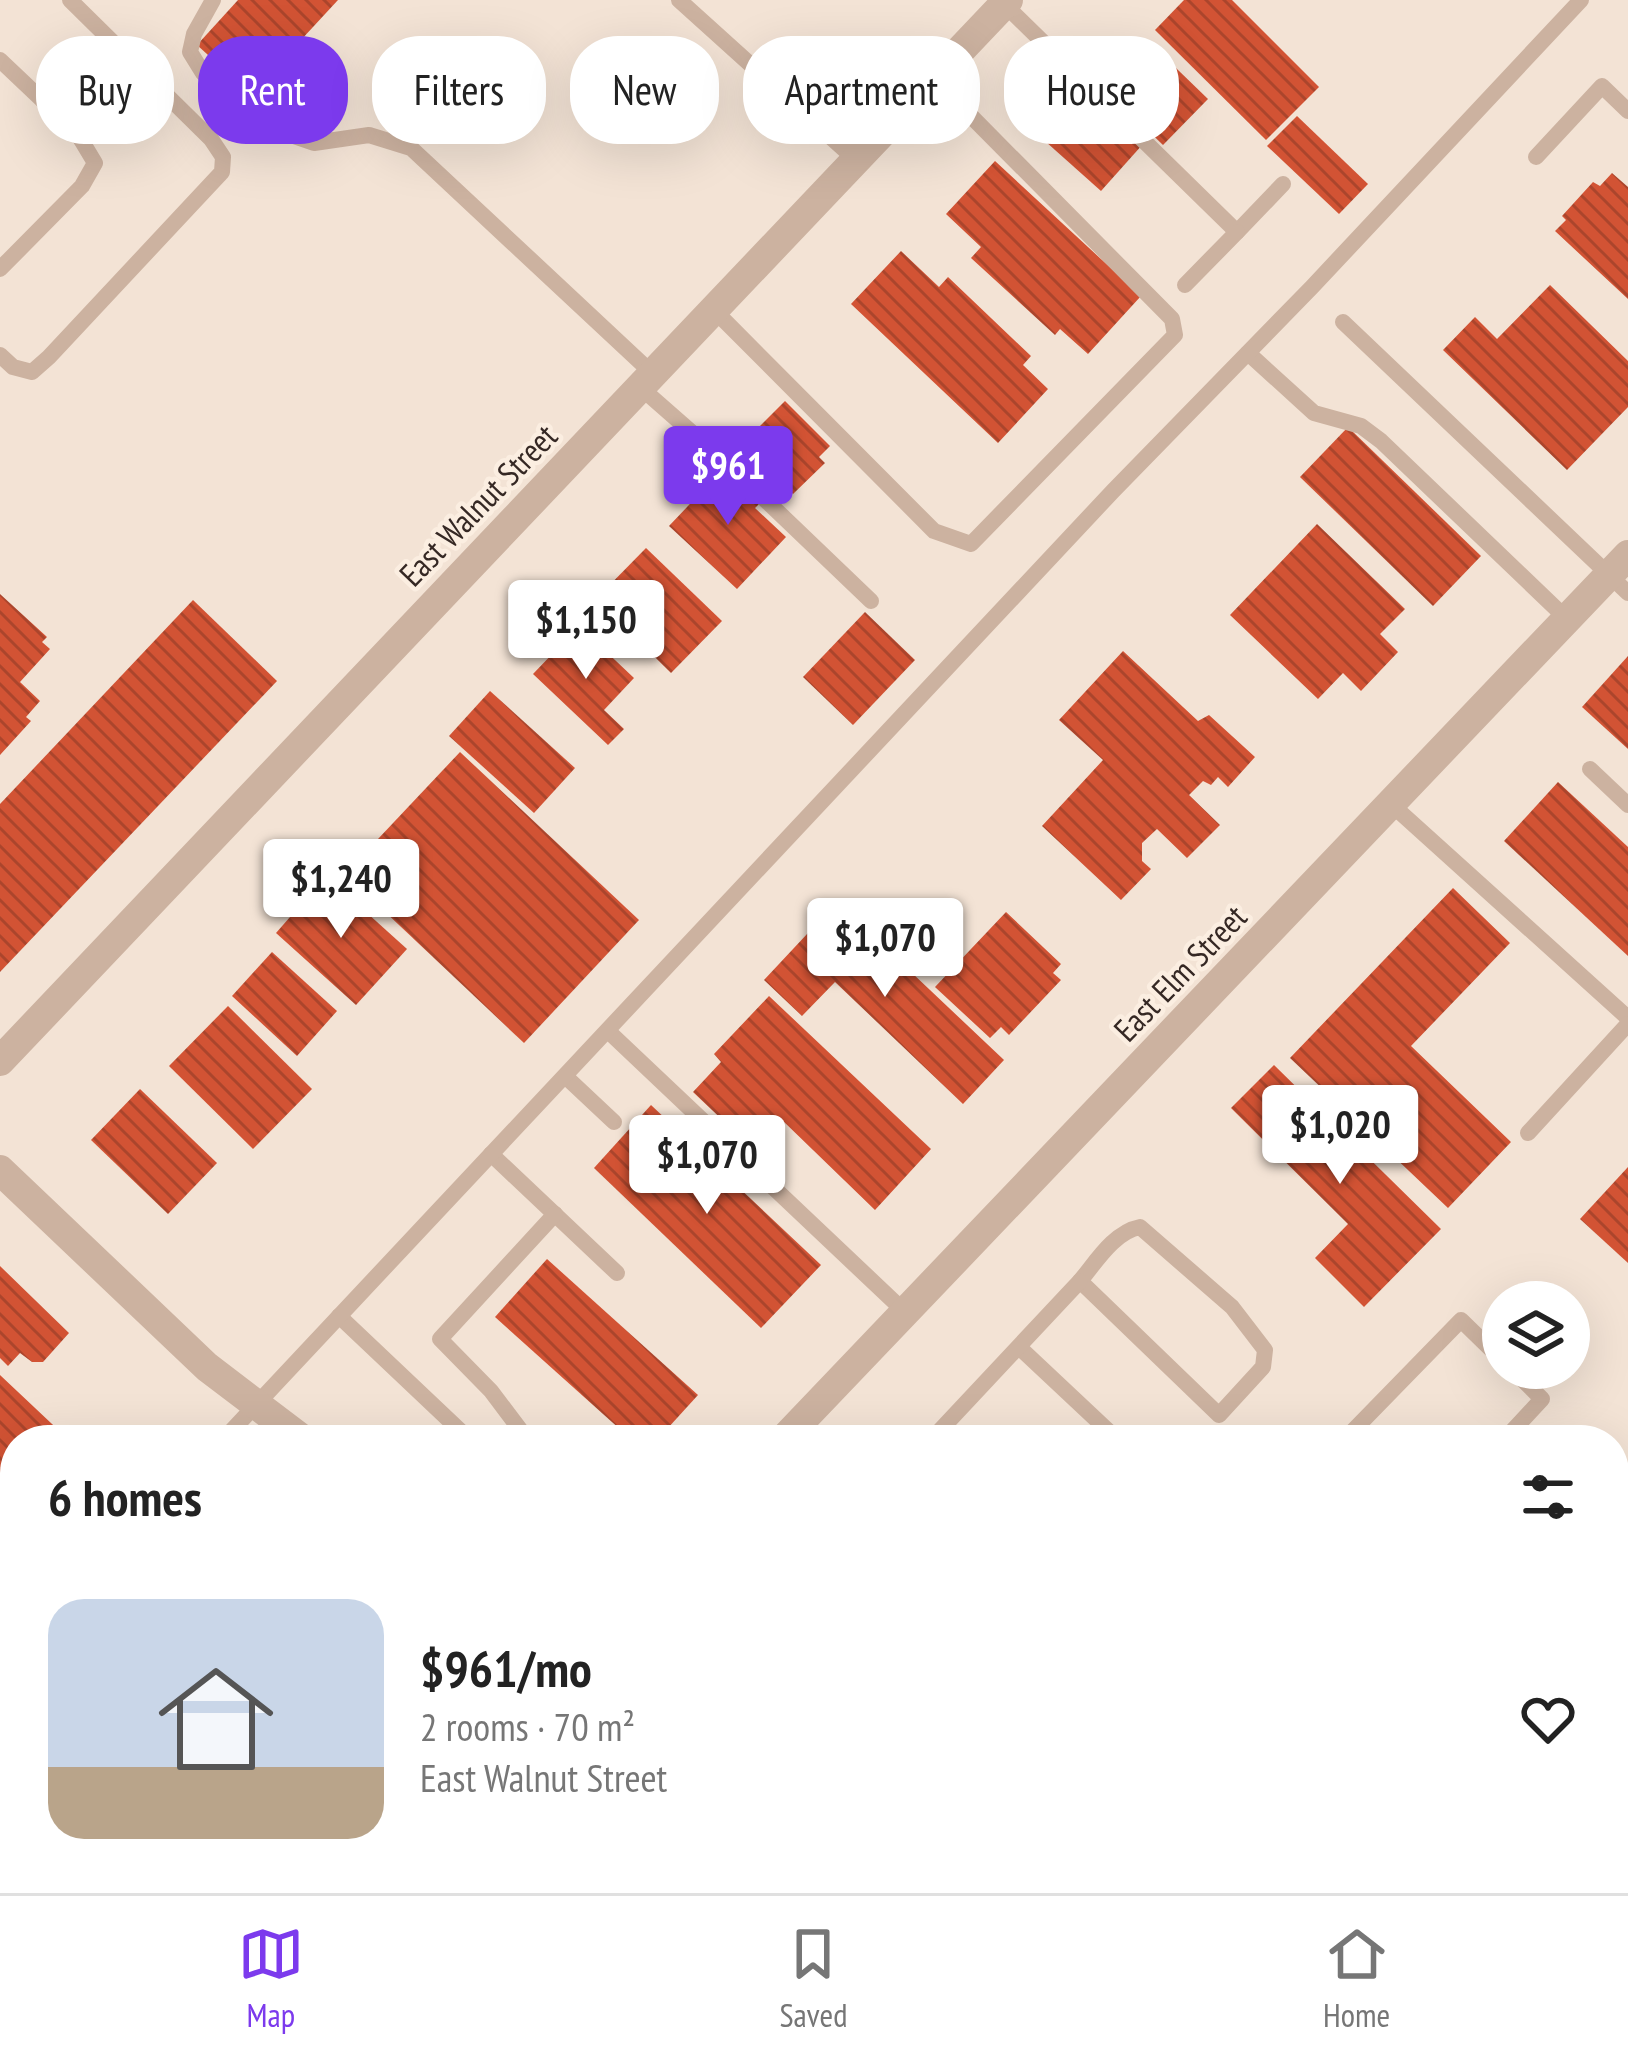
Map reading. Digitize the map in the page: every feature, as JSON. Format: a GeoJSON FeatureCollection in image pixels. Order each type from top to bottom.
{"type":"FeatureCollection","features":[{"type":"Feature","properties":{"kind":"street","name":"East Walnut Street"},"geometry":{"type":"LineString","coordinates":[[974,36],[1006,2]]}},
{"type":"Feature","properties":{"kind":"street","name":"East Walnut Street"},"geometry":{"type":"LineString","coordinates":[[0,1061],[871,144]]}},
{"type":"Feature","properties":{"kind":"street","name":"East Elm Street"},"geometry":{"type":"LineString","coordinates":[[798,1425],[1568,620],[1621,575]]}},
{"type":"Feature","properties":{"kind":"street"},"geometry":{"type":"LineString","coordinates":[[0,1170],[208,1367],[284,1425]]}},
{"type":"Feature","properties":{"kind":"lane"},"geometry":{"type":"LineString","coordinates":[[0,355],[13,367],[32,372],[222,172],[223,157],[211,140],[70,0]]}},
{"type":"Feature","properties":{"kind":"lane"},"geometry":{"type":"LineString","coordinates":[[212,0],[190,52],[202,74],[256,122],[314,143],[369,135],[411,148],[871,601]]}},
{"type":"Feature","properties":{"kind":"lane"},"geometry":{"type":"LineString","coordinates":[[679,0],[856,160]]}},
{"type":"Feature","properties":{"kind":"lane"},"geometry":{"type":"LineString","coordinates":[[236,1425],[1580,0]]}},
{"type":"Feature","properties":{"kind":"lane"},"geometry":{"type":"LineString","coordinates":[[1006,2],[1238,232]]}},
{"type":"Feature","properties":{"kind":"lane"},"geometry":{"type":"LineString","coordinates":[[0,60],[76,133],[95,163],[82,186],[0,269]]}},
{"type":"Feature","properties":{"kind":"lane"},"geometry":{"type":"LineString","coordinates":[[1536,157],[1602,86],[1628,111]]}},
{"type":"Feature","properties":{"kind":"lane"},"geometry":{"type":"LineString","coordinates":[[713,310],[934,531],[971,544],[1175,335],[1172,319],[980,125]]}},
{"type":"Feature","properties":{"kind":"lane"},"geometry":{"type":"LineString","coordinates":[[1185,284],[1283,184]]}},
{"type":"Feature","properties":{"kind":"lane"},"geometry":{"type":"LineString","coordinates":[[1343,322],[1621,575]]}},
{"type":"Feature","properties":{"kind":"lane"},"geometry":{"type":"LineString","coordinates":[[1248,353],[1314,413],[1361,426],[1381,441],[1568,620]]}},
{"type":"Feature","properties":{"kind":"lane"},"geometry":{"type":"LineString","coordinates":[[1590,769],[1628,805]]}},
{"type":"Feature","properties":{"kind":"lane"},"geometry":{"type":"LineString","coordinates":[[1391,804],[1628,1021],[1528,1133]]}},
{"type":"Feature","properties":{"kind":"lane"},"geometry":{"type":"LineString","coordinates":[[608,1031],[906,1313]]}},
{"type":"Feature","properties":{"kind":"lane"},"geometry":{"type":"LineString","coordinates":[[565,1076],[614,1122]]}},
{"type":"Feature","properties":{"kind":"lane"},"geometry":{"type":"LineString","coordinates":[[491,1154],[617,1274]]}},
{"type":"Feature","properties":{"kind":"lane"},"geometry":{"type":"LineString","coordinates":[[516,1425],[440,1339],[555,1214]]}},
{"type":"Feature","properties":{"kind":"lane"},"geometry":{"type":"LineString","coordinates":[[945,1425],[1116,1239],[1140,1227],[1256,1334],[1265,1350],[1263,1366],[1219,1415],[1080,1281]]}},
{"type":"Feature","properties":{"kind":"lane"},"geometry":{"type":"LineString","coordinates":[[339,1316],[454,1425]]}},
{"type":"Feature","properties":{"kind":"lane"},"geometry":{"type":"LineString","coordinates":[[1360,1425],[1461,1320],[1482,1340]]}},
{"type":"Feature","properties":{"kind":"lane"},"geometry":{"type":"LineString","coordinates":[[1018,1347],[1102,1425]]}},
{"type":"Feature","properties":{"kind":"lane"},"geometry":{"type":"LineString","coordinates":[[1518,1425],[1542,1399],[1532,1389]]}},
{"type":"Feature","properties":{"kind":"building"},"geometry":{"type":"Polygon","coordinates":[[[238,0],[338,0],[305,36],[205,36],[238,0]]]}},
{"type":"Feature","properties":{"kind":"building"},"geometry":{"type":"Polygon","coordinates":[[[1184,0],[1232,0],[1319,87],[1266,140],[1179,54],[1179,36],[1161,36],[1155,30],[1184,0]]]}},
{"type":"Feature","properties":{"kind":"building"},"geometry":{"type":"Polygon","coordinates":[[[1179,71],[1208,99],[1179,129],[1179,71]]]}},
{"type":"Feature","properties":{"kind":"building"},"geometry":{"type":"Polygon","coordinates":[[[1297,116],[1368,184],[1339,214],[1267,146],[1297,116]]]}},
{"type":"Feature","properties":{"kind":"building"},"geometry":{"type":"Polygon","coordinates":[[[1048,144],[1143,144],[1101,191],[1048,144]]]}},
{"type":"Feature","properties":{"kind":"building"},"geometry":{"type":"Polygon","coordinates":[[[995,161],[1141,296],[1088,354],[1060,329],[1055,335],[971,258],[981,247],[946,214],[995,161]]]}},
{"type":"Feature","properties":{"kind":"building"},"geometry":{"type":"Polygon","coordinates":[[[1612,173],[1628,187],[1628,299],[1555,231],[1566,220],[1562,216],[1593,182],[1600,186],[1612,173]]]}},
{"type":"Feature","properties":{"kind":"building"},"geometry":{"type":"Polygon","coordinates":[[[901,251],[939,287],[948,277],[1031,356],[1023,365],[1048,389],[998,443],[851,304],[901,251]]]}},
{"type":"Feature","properties":{"kind":"building"},"geometry":{"type":"Polygon","coordinates":[[[1550,285],[1628,361],[1628,407],[1567,470],[1443,350],[1475,317],[1497,339],[1550,285]]]}},
{"type":"Feature","properties":{"kind":"building"},"geometry":{"type":"Polygon","coordinates":[[[785,401],[830,446],[819,457],[825,463],[793,494],[789,490],[776,503],[730,456],[785,401]]]}},
{"type":"Feature","properties":{"kind":"building"},"geometry":{"type":"Polygon","coordinates":[[[1348,427],[1481,556],[1433,606],[1300,477],[1348,427]]]}},
{"type":"Feature","properties":{"kind":"building"},"geometry":{"type":"Polygon","coordinates":[[[725,467],[762,501],[755,508],[786,537],[737,589],[669,526],[725,467]]]}},
{"type":"Feature","properties":{"kind":"building"},"geometry":{"type":"Polygon","coordinates":[[[1317,524],[1405,609],[1380,634],[1398,652],[1361,691],[1343,673],[1318,699],[1230,615],[1317,524]]]}},
{"type":"Feature","properties":{"kind":"building"},"geometry":{"type":"Polygon","coordinates":[[[646,548],[722,621],[671,673],[596,599],[646,548]]]}},
{"type":"Feature","properties":{"kind":"building"},"geometry":{"type":"Polygon","coordinates":[[[0,594],[47,637],[42,642],[50,649],[20,682],[40,701],[26,717],[31,721],[0,755],[0,594]]]}},
{"type":"Feature","properties":{"kind":"building"},"geometry":{"type":"Polygon","coordinates":[[[193,600],[277,681],[0,972],[0,804],[193,600]]]}},
{"type":"Feature","properties":{"kind":"building"},"geometry":{"type":"Polygon","coordinates":[[[865,612],[915,660],[853,725],[803,677],[865,612]]]}},
{"type":"Feature","properties":{"kind":"building"},"geometry":{"type":"Polygon","coordinates":[[[579,626],[634,678],[604,710],[624,729],[608,745],[533,674],[579,626]]]}},
{"type":"Feature","properties":{"kind":"building"},"geometry":{"type":"Polygon","coordinates":[[[1123,651],[1198,721],[1209,715],[1255,757],[1228,787],[1218,777],[1211,785],[1203,781],[1189,795],[1220,825],[1187,858],[1157,829],[1142,843],[1142,861],[1151,869],[1121,900],[1042,826],[1103,760],[1059,720],[1123,651]]]}},
{"type":"Feature","properties":{"kind":"building"},"geometry":{"type":"Polygon","coordinates":[[[1628,656],[1628,749],[1582,707],[1628,656]]]}},
{"type":"Feature","properties":{"kind":"building"},"geometry":{"type":"Polygon","coordinates":[[[490,691],[575,768],[534,813],[449,736],[490,691]]]}},
{"type":"Feature","properties":{"kind":"building"},"geometry":{"type":"Polygon","coordinates":[[[460,752],[639,920],[524,1043],[345,874],[460,752]]]}},
{"type":"Feature","properties":{"kind":"building"},"geometry":{"type":"Polygon","coordinates":[[[1558,782],[1628,847],[1628,956],[1504,841],[1558,782]]]}},
{"type":"Feature","properties":{"kind":"building"},"geometry":{"type":"Polygon","coordinates":[[[326,876],[407,949],[356,1005],[276,933],[326,876]]]}},
{"type":"Feature","properties":{"kind":"building"},"geometry":{"type":"Polygon","coordinates":[[[1453,888],[1510,943],[1411,1046],[1511,1142],[1448,1208],[1290,1058],[1453,888]]]}},
{"type":"Feature","properties":{"kind":"building"},"geometry":{"type":"Polygon","coordinates":[[[837,902],[1004,1060],[963,1104],[835,982],[802,1016],[764,980],[837,902]]]}},
{"type":"Feature","properties":{"kind":"building"},"geometry":{"type":"Polygon","coordinates":[[[1006,912],[1061,964],[1053,973],[1061,980],[1009,1035],[1001,1027],[990,1038],[935,987],[1006,912]]]}},
{"type":"Feature","properties":{"kind":"building"},"geometry":{"type":"Polygon","coordinates":[[[272,952],[337,1011],[297,1056],[232,996],[272,952]]]}},
{"type":"Feature","properties":{"kind":"building"},"geometry":{"type":"Polygon","coordinates":[[[769,996],[931,1149],[875,1210],[782,1120],[752,1148],[693,1092],[721,1062],[714,1054],[769,996]]]}},
{"type":"Feature","properties":{"kind":"building"},"geometry":{"type":"Polygon","coordinates":[[[228,1006],[312,1089],[253,1149],[169,1066],[228,1006]]]}},
{"type":"Feature","properties":{"kind":"building"},"geometry":{"type":"Polygon","coordinates":[[[1274,1065],[1441,1229],[1364,1307],[1315,1258],[1348,1224],[1231,1108],[1274,1065]]]}},
{"type":"Feature","properties":{"kind":"building"},"geometry":{"type":"Polygon","coordinates":[[[140,1089],[217,1163],[168,1214],[91,1140],[140,1089]]]}},
{"type":"Feature","properties":{"kind":"building"},"geometry":{"type":"Polygon","coordinates":[[[651,1105],[821,1265],[761,1328],[594,1168],[651,1105]]]}},
{"type":"Feature","properties":{"kind":"building"},"geometry":{"type":"Polygon","coordinates":[[[1628,1167],[1628,1263],[1580,1219],[1628,1167]]]}},
{"type":"Feature","properties":{"kind":"building"},"geometry":{"type":"Polygon","coordinates":[[[547,1259],[698,1395],[671,1425],[615,1425],[495,1317],[547,1259]]]}},
{"type":"Feature","properties":{"kind":"building"},"geometry":{"type":"Polygon","coordinates":[[[0,1266],[69,1333],[43,1362],[32,1362],[20,1353],[8,1366],[0,1358],[0,1266]]]}},
{"type":"Feature","properties":{"kind":"building"},"geometry":{"type":"Polygon","coordinates":[[[0,1375],[53,1425],[0,1425],[0,1375]]]}}]}
